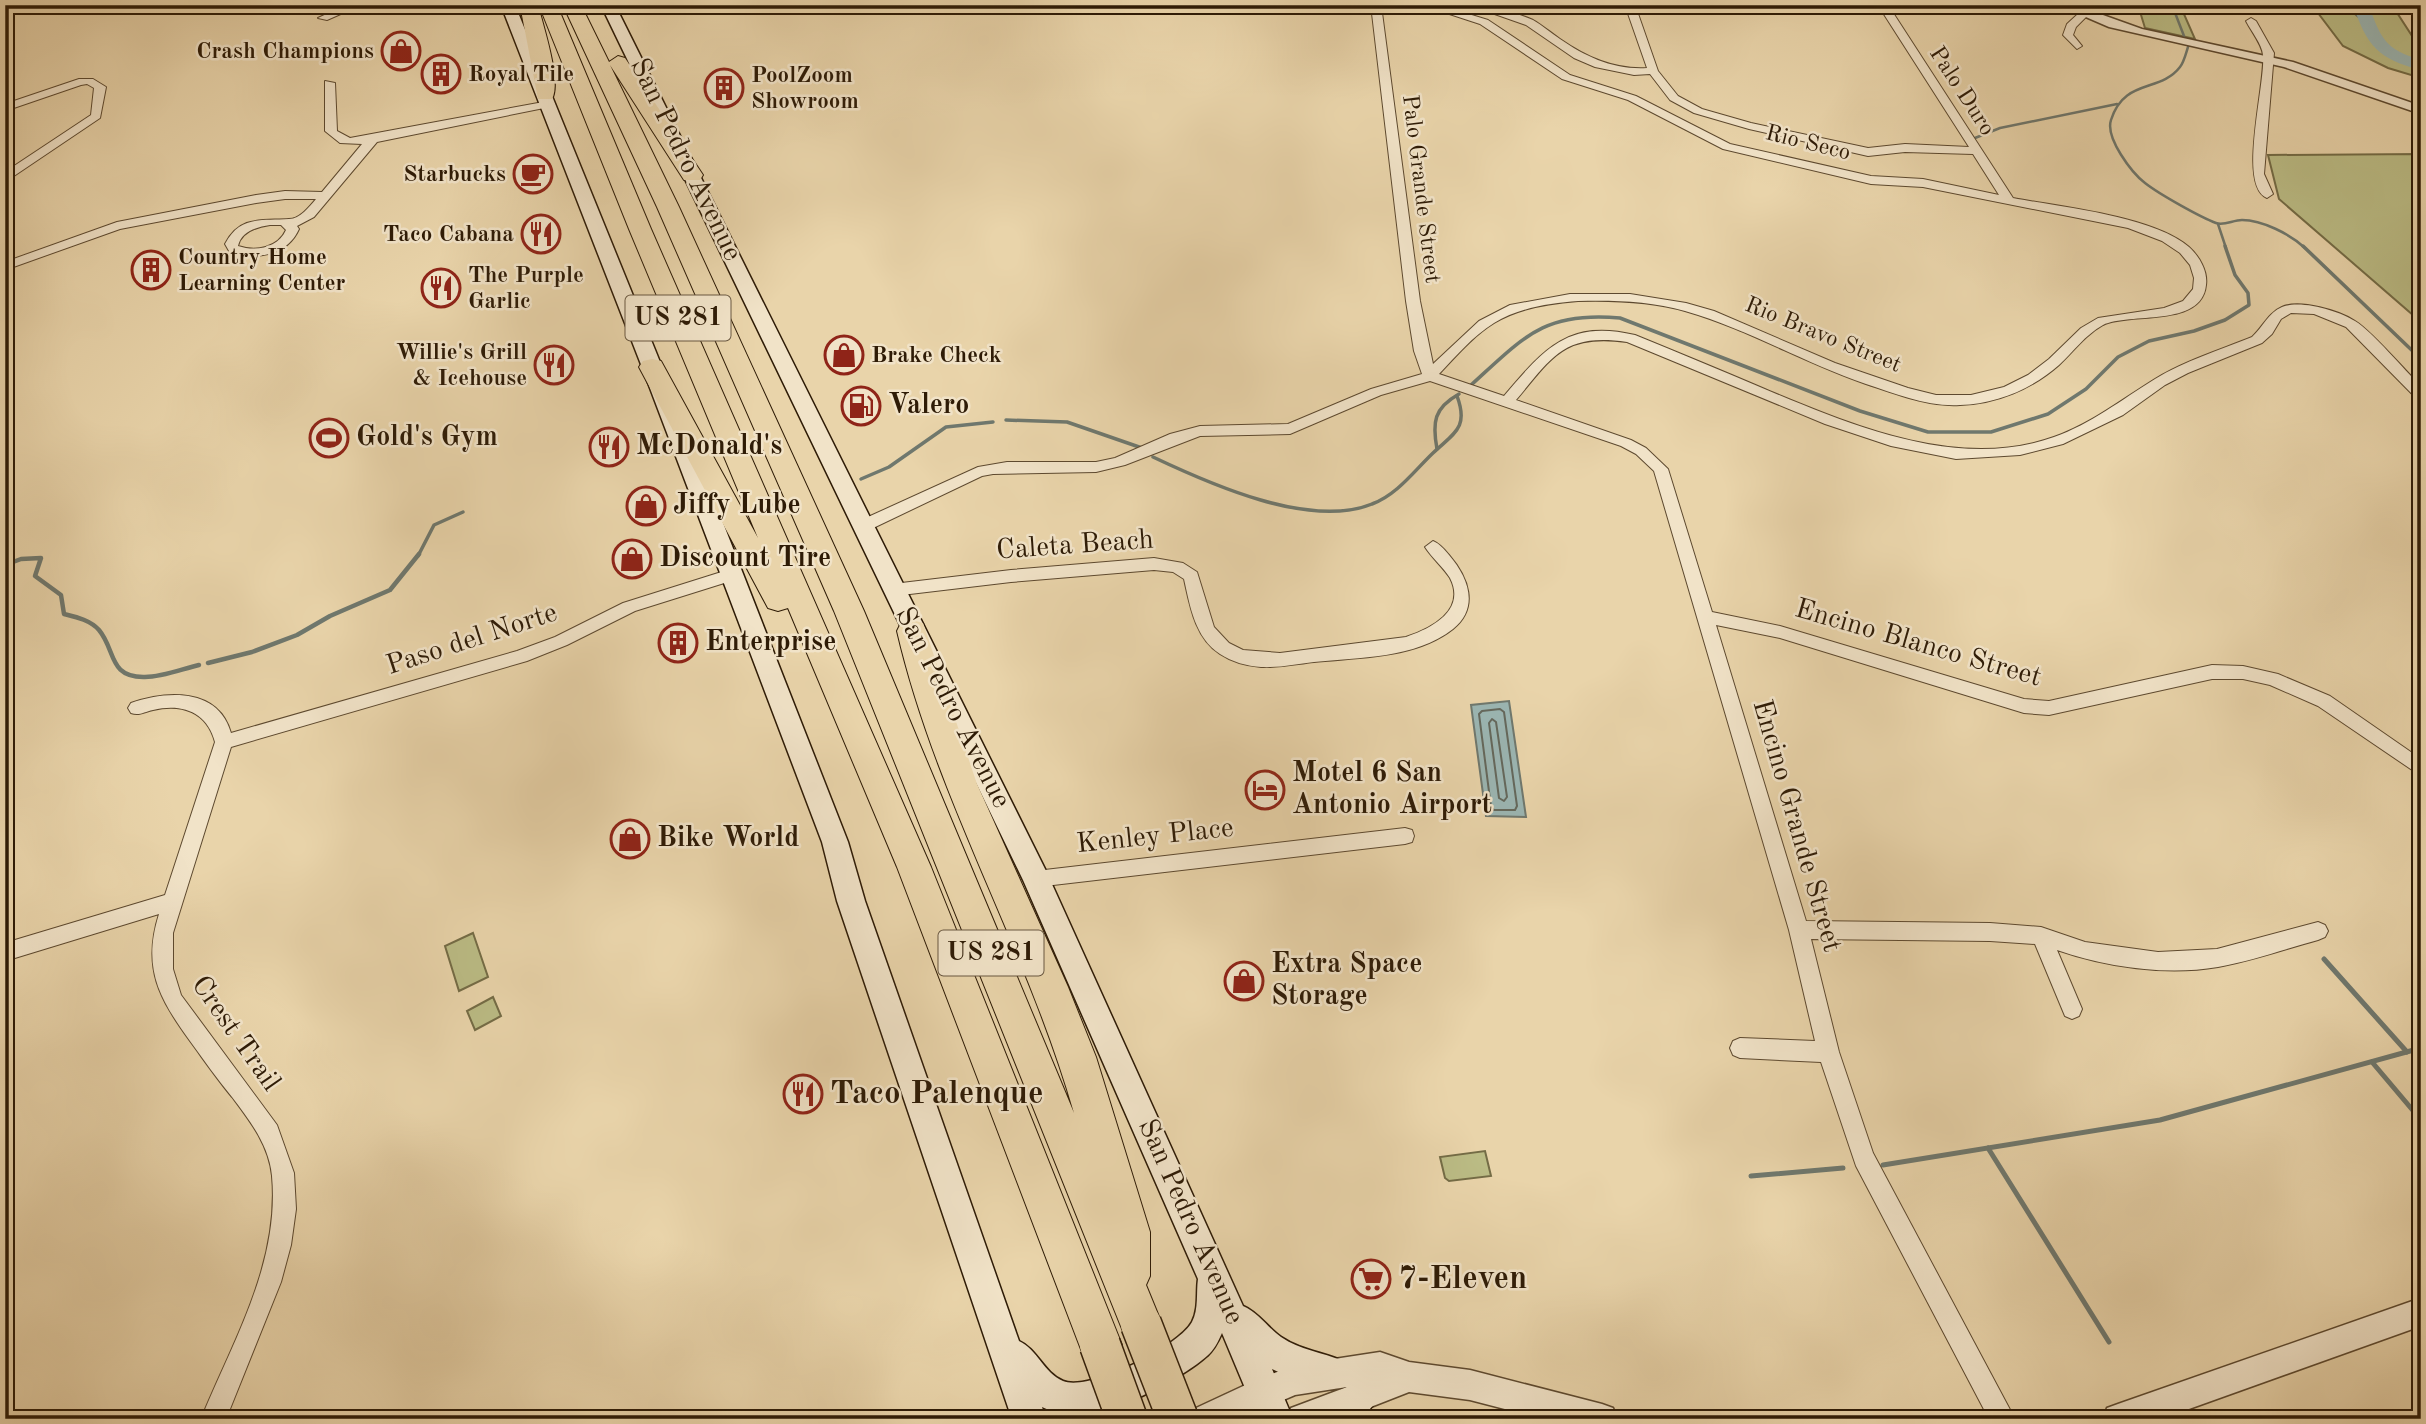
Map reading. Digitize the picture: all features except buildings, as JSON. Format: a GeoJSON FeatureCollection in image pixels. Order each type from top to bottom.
{"type":"FeatureCollection","features":[{"type":"Feature","properties":{"kind":"highway"},"geometry":{"type":"LineString","coordinates":[[529,5],[547,99]]}},
{"type":"Feature","properties":{"kind":"highway","name":"US 281"},"geometry":{"type":"LineString","coordinates":[[548,5],[640,229],[914,867],[1127,1419]]}},
{"type":"Feature","properties":{"kind":"highway","name":"US 281"},"geometry":{"type":"LineString","coordinates":[[572,5],[668,207],[849,611],[1178,1419]]}},
{"type":"Feature","properties":{"kind":"highway"},"geometry":{"type":"LineString","coordinates":[[585,5],[634,88],[692,175]]}},
{"type":"Feature","properties":{"kind":"highway"},"geometry":{"type":"LineString","coordinates":[[652,367],[786,615],[829,708],[914,867]]}},
{"type":"Feature","properties":{"kind":"highway"},"geometry":{"type":"LineString","coordinates":[[912,631],[919,660],[961,784],[1050,987],[1077,1057],[1129,1232],[1135,1310]]}},
{"type":"Feature","properties":{"kind":"main road"},"geometry":{"type":"LineString","coordinates":[[508,5],[652,367],[835,842],[851,901],[1029,1419]]}},
{"type":"Feature","properties":{"kind":"main road","name":"San Pedro Avenue"},"geometry":{"type":"LineString","coordinates":[[608,5],[912,631],[950,700],[1036,879],[1270,1405]]}},
{"type":"Feature","properties":{"kind":"main road"},"geometry":{"type":"LineString","coordinates":[[1004,1344],[1047,1391],[1065,1399],[1089,1399],[1174,1360],[1195,1345],[1206,1330],[1220,1290]]}},
{"type":"Feature","properties":{"kind":"main road"},"geometry":{"type":"LineString","coordinates":[[1220,1290],[1246,1330],[1278,1356],[1304,1368],[1331,1373]]}},
{"type":"Feature","properties":{"kind":"street"},"geometry":{"type":"LineString","coordinates":[[5,12],[48,5]]}},
{"type":"Feature","properties":{"kind":"street"},"geometry":{"type":"LineString","coordinates":[[323,18],[356,5]]}},
{"type":"Feature","properties":{"kind":"street","name":"Palo Grande Street"},"geometry":{"type":"LineString","coordinates":[[1376,5],[1413,302],[1421,351],[1430,376]]}},
{"type":"Feature","properties":{"kind":"street","name":"Rio Seco"},"geometry":{"type":"LineString","coordinates":[[1427,5],[1484,22],[1566,77],[1632,99],[1727,147],[1871,180],[1923,183],[2007,198],[2138,228],[2165,238],[2196,264],[2200,284],[2195,297]]}},
{"type":"Feature","properties":{"kind":"street"},"geometry":{"type":"LineString","coordinates":[[1474,5],[1530,23],[1578,56],[1599,65],[1634,72],[1653,71]]}},
{"type":"Feature","properties":{"kind":"street","name":"Rio Seco"},"geometry":{"type":"LineString","coordinates":[[1630,5],[1653,71],[1674,98],[1698,110],[1724,119],[1857,150],[1876,152],[1917,148],[1976,151]]}},
{"type":"Feature","properties":{"kind":"street","name":"Palo Duro"},"geometry":{"type":"LineString","coordinates":[[1883,5],[2007,198]]}},
{"type":"Feature","properties":{"kind":"street"},"geometry":{"type":"LineString","coordinates":[[2063,5],[2083,15],[2142,33],[2269,59],[2421,110]]}},
{"type":"Feature","properties":{"kind":"street"},"geometry":{"type":"LineString","coordinates":[[2077,46],[2068,35],[2069,29],[2083,15]]}},
{"type":"Feature","properties":{"kind":"street"},"geometry":{"type":"LineString","coordinates":[[2250,21],[2269,53],[2258,174],[2267,194]]}},
{"type":"Feature","properties":{"kind":"street"},"geometry":{"type":"LineString","coordinates":[[5,108],[79,82],[89,81],[100,86],[96,116],[5,178]]}},
{"type":"Feature","properties":{"kind":"street"},"geometry":{"type":"LineString","coordinates":[[329,83],[331,131],[334,136],[346,142],[373,139],[547,99]]}},
{"type":"Feature","properties":{"kind":"street"},"geometry":{"type":"LineString","coordinates":[[1657,112],[1674,98]]}},
{"type":"Feature","properties":{"kind":"street"},"geometry":{"type":"LineString","coordinates":[[290,225],[310,214],[373,139]]}},
{"type":"Feature","properties":{"kind":"street"},"geometry":{"type":"LineString","coordinates":[[5,266],[98,231],[256,199],[278,203],[323,200]]}},
{"type":"Feature","properties":{"kind":"street","name":"Rio Bravo Street"},"geometry":{"type":"LineString","coordinates":[[1430,376],[1480,327],[1500,315],[1548,299],[1600,296],[1663,303],[1708,313],[1845,374],[1906,392],[1956,401],[1979,399],[1990,397],[2032,378],[2052,364],[2096,323],[2108,318],[2170,312],[2189,304],[2195,297]]}},
{"type":"Feature","properties":{"kind":"street"},"geometry":{"type":"LineString","coordinates":[[1508,401],[1549,352],[1563,342],[1590,334],[1609,334],[1630,338],[1830,421],[1891,440],[1956,454],[2021,450],[2047,445],[2083,429],[2118,412],[2183,370],[2257,340],[2267,331],[2276,316],[2288,309],[2316,310],[2351,324],[2421,394]]}},
{"type":"Feature","properties":{"kind":"street"},"geometry":{"type":"LineString","coordinates":[[863,526],[994,467],[1094,467],[1127,460],[1187,434],[1207,430],[1290,429],[1376,391],[1430,376]]}},
{"type":"Feature","properties":{"kind":"street","name":"Encino Grande Street"},"geometry":{"type":"LineString","coordinates":[[1430,376],[1626,443],[1641,450],[1661,469],[1799,930],[1828,1052],[1864,1158],[2003,1419]]}},
{"type":"Feature","properties":{"kind":"street","name":"Caleta Beach"},"geometry":{"type":"LineString","coordinates":[[893,590],[1089,568],[1171,566],[1185,570],[1191,576],[1208,633],[1219,645],[1235,654],[1261,660],[1388,648],[1420,640],[1449,624],[1460,604],[1461,586],[1433,547]]}},
{"type":"Feature","properties":{"kind":"street","name":"Paso del Norte"},"geometry":{"type":"LineString","coordinates":[[224,742],[521,656],[561,641],[629,607],[731,575]]}},
{"type":"Feature","properties":{"kind":"street","name":"Encino Blanco Street"},"geometry":{"type":"LineString","coordinates":[[1706,617],[1780,632],[2024,706],[2049,708],[2212,672],[2239,670],[2269,676],[2310,692],[2421,769]]}},
{"type":"Feature","properties":{"kind":"street"},"geometry":{"type":"LineString","coordinates":[[137,708],[157,701],[173,701],[205,709],[220,723],[224,742]]}},
{"type":"Feature","properties":{"kind":"street","name":"Crest Trail"},"geometry":{"type":"LineString","coordinates":[[213,1419],[267,1289],[276,1261],[284,1207],[283,1183],[273,1140],[260,1118],[174,1002],[167,990],[162,970],[161,948],[173,901],[224,742]]}},
{"type":"Feature","properties":{"kind":"street","name":"Kenley Place"},"geometry":{"type":"LineString","coordinates":[[1036,879],[1405,836]]}},
{"type":"Feature","properties":{"kind":"street"},"geometry":{"type":"LineString","coordinates":[[5,952],[173,901]]}},
{"type":"Feature","properties":{"kind":"street"},"geometry":{"type":"LineString","coordinates":[[1799,930],[1990,932],[2040,936],[2085,951],[2130,958],[2179,961],[2217,958],[2318,931]]}},
{"type":"Feature","properties":{"kind":"street"},"geometry":{"type":"LineString","coordinates":[[2040,936],[2072,1009]]}},
{"type":"Feature","properties":{"kind":"street"},"geometry":{"type":"LineString","coordinates":[[1740,1048],[1828,1052]]}},
{"type":"Feature","properties":{"kind":"street"},"geometry":{"type":"LineString","coordinates":[[2118,1419],[2421,1312]]}},
{"type":"Feature","properties":{"kind":"street"},"geometry":{"type":"LineString","coordinates":[[1207,1419],[1270,1405],[1295,1380],[1380,1367],[1409,1377],[1470,1385],[1602,1419]]}},
{"type":"Feature","properties":{"kind":"street"},"geometry":{"type":"LineString","coordinates":[[1302,1419],[1349,1407],[1409,1377]]}},
{"type":"Feature","properties":{"kind":"green space"},"geometry":{"type":"Polygon","coordinates":[[[2138,5],[2180,5],[2195,39],[2145,28],[2138,5]]]}},
{"type":"Feature","properties":{"kind":"green space"},"geometry":{"type":"Polygon","coordinates":[[[2312,5],[2392,5],[2416,42],[2421,43],[2421,78],[2388,68],[2343,46],[2312,5]]]}},
{"type":"Feature","properties":{"kind":"green space"},"geometry":{"type":"Polygon","coordinates":[[[2421,154],[2421,322],[2279,199],[2268,155],[2421,154]]]}},
{"type":"Feature","properties":{"kind":"green space"},"geometry":{"type":"Polygon","coordinates":[[[473,933],[488,977],[459,991],[445,946],[473,933]]]}},
{"type":"Feature","properties":{"kind":"green space"},"geometry":{"type":"Polygon","coordinates":[[[493,997],[501,1016],[475,1030],[467,1011],[493,997]]]}},
{"type":"Feature","properties":{"kind":"green space"},"geometry":{"type":"Polygon","coordinates":[[[1485,1151],[1491,1176],[1449,1181],[1445,1178],[1440,1157],[1485,1151]]]}},
{"type":"Feature","properties":{"kind":"water"},"geometry":{"type":"Polygon","coordinates":[[[1509,701],[1526,817],[1486,816],[1471,705],[1509,701]]]}},
{"type":"Feature","properties":{"kind":"waterway"},"geometry":{"type":"LineString","coordinates":[[2172,5],[2184,36]]}},
{"type":"Feature","properties":{"kind":"waterway"},"geometry":{"type":"LineString","coordinates":[[2345,5],[2367,24]]}},
{"type":"Feature","properties":{"kind":"waterway"},"geometry":{"type":"LineString","coordinates":[[2361,5],[2370,30],[2380,46],[2386,52],[2421,65]]}},
{"type":"Feature","properties":{"kind":"waterway"},"geometry":{"type":"LineString","coordinates":[[2188,47],[2181,65],[2172,75],[2133,92],[2117,107],[2110,127],[2121,154],[2145,183],[2200,216],[2219,224],[2242,220],[2258,222],[2284,233],[2305,248]]}},
{"type":"Feature","properties":{"kind":"waterway"},"geometry":{"type":"LineString","coordinates":[[1975,138],[2000,128],[2117,104]]}},
{"type":"Feature","properties":{"kind":"waterway"},"geometry":{"type":"LineString","coordinates":[[2218,224],[2226,248]]}},
{"type":"Feature","properties":{"kind":"waterway"},"geometry":{"type":"LineString","coordinates":[[1471,385],[1521,341],[1553,323],[1594,317],[1620,318],[1860,411],[1928,432],[1991,432],[2048,414],[2086,389],[2118,357],[2149,341],[2194,331],[2225,320],[2249,305],[2248,293],[2235,275],[2225,246]]}},
{"type":"Feature","properties":{"kind":"waterway"},"geometry":{"type":"LineString","coordinates":[[2303,246],[2421,359]]}},
{"type":"Feature","properties":{"kind":"waterway"},"geometry":{"type":"LineString","coordinates":[[1437,449],[1437,417],[1444,405],[1459,394]]}},
{"type":"Feature","properties":{"kind":"waterway"},"geometry":{"type":"LineString","coordinates":[[1153,457],[1261,500],[1320,511],[1347,510],[1372,504],[1390,495],[1453,435],[1461,416],[1457,396]]}},
{"type":"Feature","properties":{"kind":"waterway"},"geometry":{"type":"LineString","coordinates":[[1006,420],[1067,422],[1142,448]]}},
{"type":"Feature","properties":{"kind":"waterway"},"geometry":{"type":"LineString","coordinates":[[861,479],[889,467],[946,427],[993,422]]}},
{"type":"Feature","properties":{"kind":"waterway"},"geometry":{"type":"LineString","coordinates":[[418,556],[434,525],[463,512]]}},
{"type":"Feature","properties":{"kind":"waterway"},"geometry":{"type":"LineString","coordinates":[[208,663],[252,652],[297,635],[330,616],[390,590],[419,554]]}},
{"type":"Feature","properties":{"kind":"waterway"},"geometry":{"type":"LineString","coordinates":[[5,565],[21,559],[41,558],[35,576],[61,595],[64,614],[87,621],[99,630],[114,661],[125,673],[152,677],[199,665]]}},
{"type":"Feature","properties":{"kind":"waterway"},"geometry":{"type":"LineString","coordinates":[[2324,959],[2407,1052]]}},
{"type":"Feature","properties":{"kind":"waterway"},"geometry":{"type":"LineString","coordinates":[[2407,1052],[2421,1048]]}},
{"type":"Feature","properties":{"kind":"waterway"},"geometry":{"type":"LineString","coordinates":[[1883,1165],[2160,1120],[2407,1052]]}},
{"type":"Feature","properties":{"kind":"waterway"},"geometry":{"type":"LineString","coordinates":[[2372,1062],[2421,1120]]}},
{"type":"Feature","properties":{"kind":"waterway"},"geometry":{"type":"LineString","coordinates":[[1988,1148],[2109,1342]]}},
{"type":"Feature","properties":{"kind":"waterway"},"geometry":{"type":"LineString","coordinates":[[1751,1176],[1843,1168]]}},
{"type":"Feature","properties":{"kind":"place","name":"Crash Champions"},"geometry":{"type":"Point","coordinates":[401,51]}},
{"type":"Feature","properties":{"kind":"place","name":"Royal Tile"},"geometry":{"type":"Point","coordinates":[441,74]}},
{"type":"Feature","properties":{"kind":"place","name":"PoolZoom Showroom"},"geometry":{"type":"Point","coordinates":[724,88]}},
{"type":"Feature","properties":{"kind":"place","name":"Starbucks"},"geometry":{"type":"Point","coordinates":[533,174]}},
{"type":"Feature","properties":{"kind":"place","name":"Taco Cabana"},"geometry":{"type":"Point","coordinates":[541,234]}},
{"type":"Feature","properties":{"kind":"place","name":"Country Home Learning Center"},"geometry":{"type":"Point","coordinates":[151,270]}},
{"type":"Feature","properties":{"kind":"place","name":"The Purple Garlic"},"geometry":{"type":"Point","coordinates":[441,288]}},
{"type":"Feature","properties":{"kind":"place","name":"Brake Check"},"geometry":{"type":"Point","coordinates":[844,355]}},
{"type":"Feature","properties":{"kind":"place","name":"Willie's Grill & Icehouse"},"geometry":{"type":"Point","coordinates":[554,365]}},
{"type":"Feature","properties":{"kind":"place","name":"Valero"},"geometry":{"type":"Point","coordinates":[861,406]}},
{"type":"Feature","properties":{"kind":"place","name":"Gold's Gym"},"geometry":{"type":"Point","coordinates":[329,438]}},
{"type":"Feature","properties":{"kind":"place","name":"McDonald's"},"geometry":{"type":"Point","coordinates":[609,447]}},
{"type":"Feature","properties":{"kind":"place","name":"Jiffy Lube"},"geometry":{"type":"Point","coordinates":[646,506]}},
{"type":"Feature","properties":{"kind":"place","name":"Discount Tire"},"geometry":{"type":"Point","coordinates":[632,559]}},
{"type":"Feature","properties":{"kind":"place","name":"Enterprise"},"geometry":{"type":"Point","coordinates":[678,643]}},
{"type":"Feature","properties":{"kind":"place","name":"Motel 6 San Antonio Airport"},"geometry":{"type":"Point","coordinates":[1265,790]}},
{"type":"Feature","properties":{"kind":"place","name":"Bike World"},"geometry":{"type":"Point","coordinates":[630,839]}},
{"type":"Feature","properties":{"kind":"place","name":"Extra Space Storage"},"geometry":{"type":"Point","coordinates":[1244,981]}},
{"type":"Feature","properties":{"kind":"place","name":"Taco Palenque"},"geometry":{"type":"Point","coordinates":[803,1094]}},
{"type":"Feature","properties":{"kind":"place","name":"7-Eleven"},"geometry":{"type":"Point","coordinates":[1371,1279]}}]}
